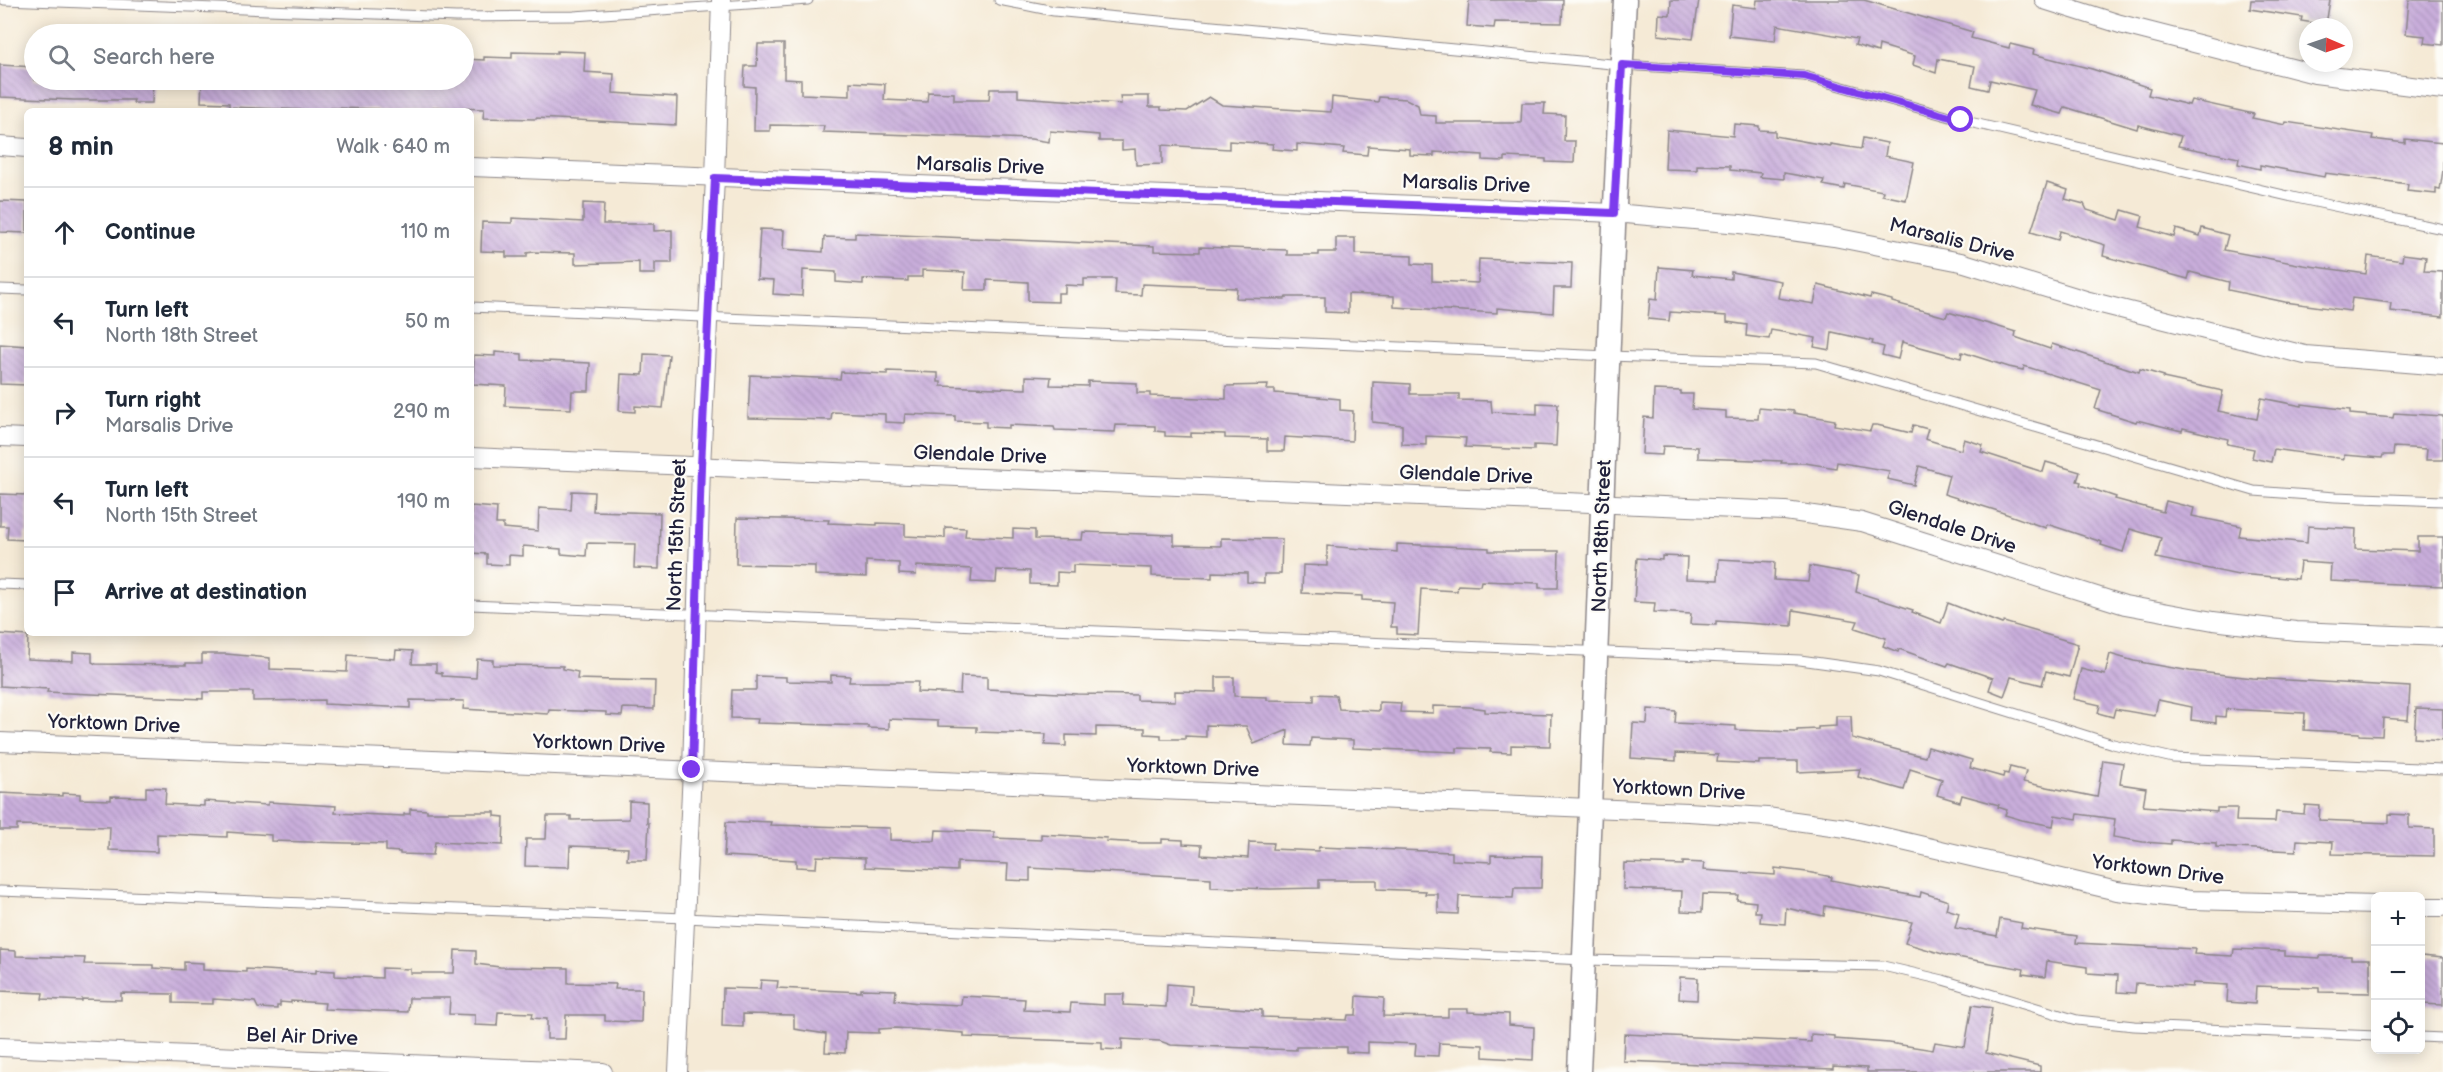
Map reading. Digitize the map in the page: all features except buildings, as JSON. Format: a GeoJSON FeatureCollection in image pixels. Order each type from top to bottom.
{"type":"FeatureCollection","features":[{"type":"Feature","properties":{"kind":"street","name":"North 18th Street"},"geometry":{"type":"LineString","coordinates":[[1579,1072],[1598,652],[1614,213],[1625,0]]}},
{"type":"Feature","properties":{"kind":"street"},"geometry":{"type":"LineString","coordinates":[[2044,0],[2120,24],[2315,74],[2443,90]]}},
{"type":"Feature","properties":{"kind":"street","name":"North 15th Street"},"geometry":{"type":"LineString","coordinates":[[678,1072],[692,770],[701,466],[721,2]]}},
{"type":"Feature","properties":{"kind":"street"},"geometry":{"type":"LineString","coordinates":[[0,146],[24,148]]}},
{"type":"Feature","properties":{"kind":"street","name":"Marsalis Drive"},"geometry":{"type":"LineString","coordinates":[[474,167],[1614,213],[1740,224],[1834,237],[1961,261],[2089,301],[2305,355],[2443,366]]}},
{"type":"Feature","properties":{"kind":"street"},"geometry":{"type":"LineString","coordinates":[[0,437],[24,438]]}},
{"type":"Feature","properties":{"kind":"street","name":"Glendale Drive"},"geometry":{"type":"LineString","coordinates":[[474,457],[1785,511],[1862,522],[2125,605],[2213,621],[2296,631],[2443,637]]}},
{"type":"Feature","properties":{"kind":"street","name":"Yorktown Drive"},"geometry":{"type":"LineString","coordinates":[[0,742],[1590,807],[1767,817],[1846,828],[2117,891],[2191,900],[2371,905]]}},
{"type":"Feature","properties":{"kind":"street"},"geometry":{"type":"LineString","coordinates":[[2425,907],[2443,907]]}},
{"type":"Feature","properties":{"kind":"street","name":"Bel Air Drive"},"geometry":{"type":"LineString","coordinates":[[0,1047],[603,1072]]}},
{"type":"Feature","properties":{"kind":"lane"},"geometry":{"type":"LineString","coordinates":[[4,0],[456,17],[574,15],[721,2],[808,0]]}},
{"type":"Feature","properties":{"kind":"lane"},"geometry":{"type":"LineString","coordinates":[[999,0],[1054,11],[1622,65],[1804,76],[1961,120],[2301,199],[2443,229]]}},
{"type":"Feature","properties":{"kind":"lane"},"geometry":{"type":"LineString","coordinates":[[0,289],[24,290]]}},
{"type":"Feature","properties":{"kind":"lane"},"geometry":{"type":"LineString","coordinates":[[474,307],[1609,357],[1816,363],[2254,491],[2443,501]]}},
{"type":"Feature","properties":{"kind":"lane"},"geometry":{"type":"LineString","coordinates":[[0,584],[24,585]]}},
{"type":"Feature","properties":{"kind":"lane"},"geometry":{"type":"LineString","coordinates":[[474,605],[1800,660],[1879,671],[2113,744],[2174,758],[2443,769]]}},
{"type":"Feature","properties":{"kind":"lane"},"geometry":{"type":"LineString","coordinates":[[0,891],[686,918],[1584,960],[1883,966],[1943,980],[2077,1020],[2134,1026],[2371,1036]]}},
{"type":"Feature","properties":{"kind":"lane"},"geometry":{"type":"LineString","coordinates":[[2425,1037],[2443,1038]]}},
{"type":"Feature","properties":{"kind":"route"},"geometry":{"type":"LineString","coordinates":[[692,770],[701,466],[715,178],[1614,213],[1622,65],[1804,76],[1961,120]]}}]}
